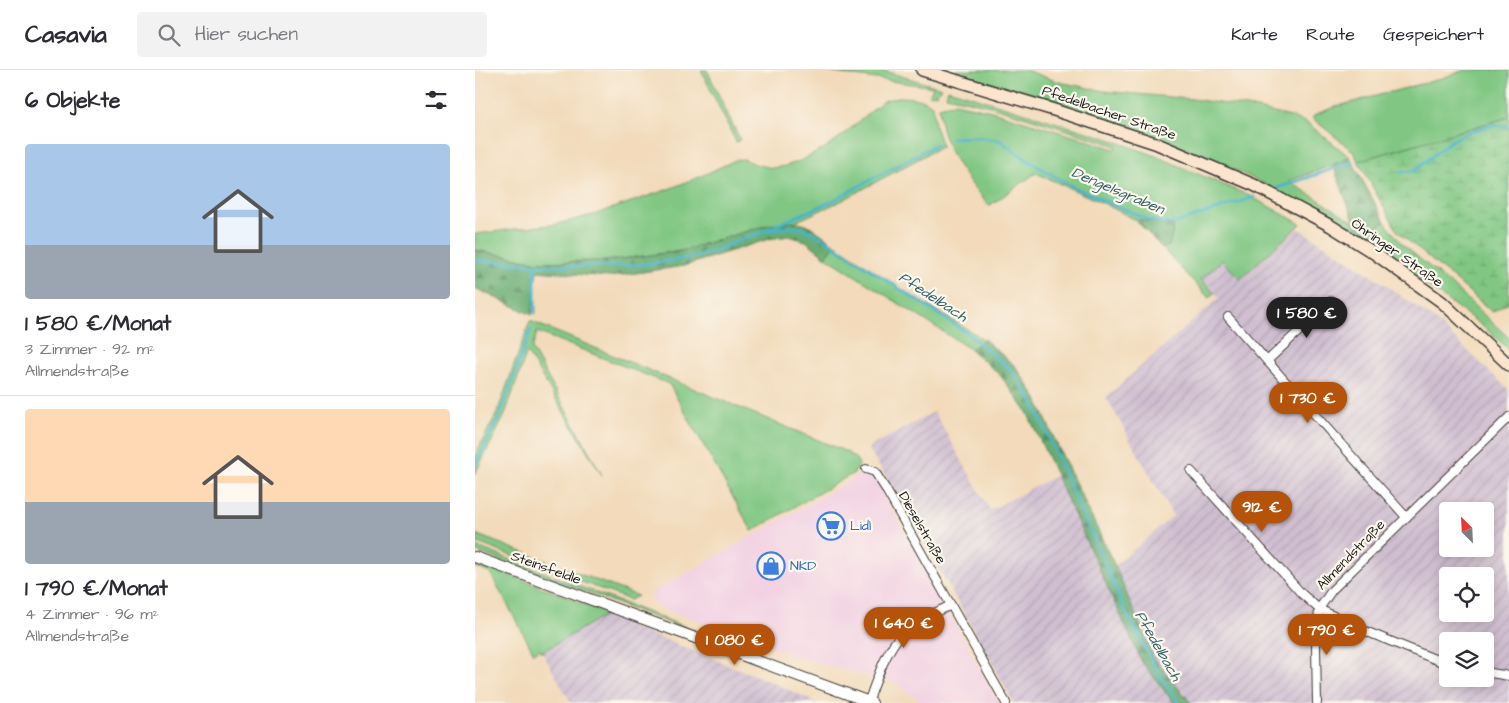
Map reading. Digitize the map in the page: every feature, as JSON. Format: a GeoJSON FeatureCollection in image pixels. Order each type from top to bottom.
{"type":"FeatureCollection","features":[{"type":"Feature","properties":{"kind":"main road","name":"Pfedelbacher Straße"},"geometry":{"type":"LineString","coordinates":[[922,70],[1155,143],[1254,185]]}},
{"type":"Feature","properties":{"kind":"main road","name":"Öhringer Straße"},"geometry":{"type":"LineString","coordinates":[[1254,185],[1331,226],[1373,253],[1442,302],[1509,365]]}},
{"type":"Feature","properties":{"kind":"street"},"geometry":{"type":"LineString","coordinates":[[1267,361],[1331,301]]}},
{"type":"Feature","properties":{"kind":"street","name":"Allmendstraße"},"geometry":{"type":"LineString","coordinates":[[1228,317],[1406,516]]}},
{"type":"Feature","properties":{"kind":"street","name":"Allmendstraße"},"geometry":{"type":"LineString","coordinates":[[1317,703],[1315,647],[1319,609],[1332,590],[1509,417]]}},
{"type":"Feature","properties":{"kind":"street","name":"Dieselstraße"},"geometry":{"type":"LineString","coordinates":[[866,470],[875,472],[885,488],[1006,703]]}},
{"type":"Feature","properties":{"kind":"street"},"geometry":{"type":"LineString","coordinates":[[1191,471],[1302,594],[1319,609],[1370,634],[1439,661]]}},
{"type":"Feature","properties":{"kind":"street","name":"Steinsfeldle"},"geometry":{"type":"LineString","coordinates":[[475,557],[869,702]]}},
{"type":"Feature","properties":{"kind":"street"},"geometry":{"type":"LineString","coordinates":[[869,702],[893,645],[902,633],[914,624],[951,605]]}},
{"type":"Feature","properties":{"kind":"street"},"geometry":{"type":"LineString","coordinates":[[1494,674],[1509,676]]}},
{"type":"Feature","properties":{"kind":"shaded area"},"geometry":{"type":"Polygon","coordinates":[[[1298,228],[1377,279],[1435,320],[1509,390],[1509,703],[1191,703],[1154,659],[1115,566],[1173,516],[1106,397],[1219,298],[1201,279],[1222,259],[1241,279],[1298,228]]]}},
{"type":"Feature","properties":{"kind":"shaded area"},"geometry":{"type":"Polygon","coordinates":[[[934,412],[990,510],[1057,475],[1142,662],[1174,703],[1014,703],[902,502],[868,448],[934,412]]]}},
{"type":"Feature","properties":{"kind":"shaded area"},"geometry":{"type":"Polygon","coordinates":[[[865,472],[873,475],[999,703],[923,703],[895,683],[817,663],[655,606],[649,594],[865,472]]]}},
{"type":"Feature","properties":{"kind":"shaded area"},"geometry":{"type":"Polygon","coordinates":[[[608,613],[625,624],[779,685],[816,703],[571,703],[542,652],[608,613]]]}},
{"type":"Feature","properties":{"kind":"green space"},"geometry":{"type":"Polygon","coordinates":[[[701,70],[707,70],[740,140],[736,142],[701,70]]]}},
{"type":"Feature","properties":{"kind":"green space"},"geometry":{"type":"Polygon","coordinates":[[[825,70],[881,70],[942,88],[936,94],[929,95],[933,87],[834,73],[825,70]]]}},
{"type":"Feature","properties":{"kind":"green space"},"geometry":{"type":"Polygon","coordinates":[[[956,70],[1025,70],[1059,82],[1104,91],[1192,99],[1253,108],[1307,123],[1350,157],[1289,181],[1354,222],[1360,237],[1263,183],[1208,158],[1055,104],[959,76],[956,70]]]}},
{"type":"Feature","properties":{"kind":"green space"},"geometry":{"type":"Polygon","coordinates":[[[1465,70],[1509,70],[1509,117],[1358,161],[1353,151],[1312,118],[1316,114],[1338,106],[1436,80],[1465,70]]]}},
{"type":"Feature","properties":{"kind":"green space"},"geometry":{"type":"Polygon","coordinates":[[[948,89],[1103,137],[1151,154],[1250,196],[1301,224],[1240,279],[1222,260],[1201,279],[1214,293],[1209,298],[1162,248],[1169,246],[1173,226],[1134,219],[1036,173],[989,206],[955,161],[944,136],[939,107],[955,103],[992,111],[1115,149],[1117,146],[991,106],[946,96],[948,89]]]}},
{"type":"Feature","properties":{"kind":"green space"},"geometry":{"type":"Polygon","coordinates":[[[898,97],[921,100],[933,106],[935,126],[942,146],[843,200],[795,222],[768,225],[681,251],[606,261],[538,262],[475,250],[475,234],[557,224],[593,215],[666,190],[735,160],[744,159],[772,168],[800,161],[825,148],[883,101],[898,97]]]}},
{"type":"Feature","properties":{"kind":"green space"},"geometry":{"type":"Polygon","coordinates":[[[1509,117],[1509,302],[1492,312],[1398,232],[1358,161],[1509,117]]]}},
{"type":"Feature","properties":{"kind":"green space"},"geometry":{"type":"Polygon","coordinates":[[[1350,157],[1385,222],[1360,237],[1333,165],[1350,157]]]}},
{"type":"Feature","properties":{"kind":"green space"},"geometry":{"type":"Polygon","coordinates":[[[1135,219],[1174,226],[1169,246],[1162,248],[1135,219]]]}},
{"type":"Feature","properties":{"kind":"green space"},"geometry":{"type":"Polygon","coordinates":[[[795,222],[810,226],[835,244],[826,257],[806,241],[789,236],[769,239],[684,266],[609,277],[537,271],[532,315],[475,288],[475,250],[538,262],[606,261],[681,251],[768,225],[795,222]]]}},
{"type":"Feature","properties":{"kind":"green space"},"geometry":{"type":"Polygon","coordinates":[[[1385,222],[1402,244],[1454,287],[1509,338],[1509,350],[1484,327],[1360,237],[1385,222]]]}},
{"type":"Feature","properties":{"kind":"green space"},"geometry":{"type":"Polygon","coordinates":[[[835,244],[909,294],[985,340],[970,349],[826,257],[835,244]]]}},
{"type":"Feature","properties":{"kind":"green space"},"geometry":{"type":"Polygon","coordinates":[[[530,321],[847,452],[857,460],[859,465],[854,473],[752,531],[669,384],[537,332],[532,349],[602,475],[527,352],[504,417],[475,474],[475,455],[497,413],[530,321]]]}},
{"type":"Feature","properties":{"kind":"green space"},"geometry":{"type":"Polygon","coordinates":[[[985,340],[1016,367],[1037,399],[1115,566],[1154,659],[1191,703],[1174,703],[1142,662],[1027,412],[1000,375],[970,349],[985,340]]]}},
{"type":"Feature","properties":{"kind":"green space"},"geometry":{"type":"Polygon","coordinates":[[[475,534],[638,596],[630,600],[475,542],[475,534]]]}},
{"type":"Feature","properties":{"kind":"green space"},"geometry":{"type":"Polygon","coordinates":[[[475,546],[706,635],[475,551],[475,546]]]}},
{"type":"Feature","properties":{"kind":"green space"},"geometry":{"type":"Polygon","coordinates":[[[475,561],[608,613],[542,652],[540,649],[534,653],[490,573],[475,567],[475,561]]]}},
{"type":"Feature","properties":{"kind":"waterway","name":"Dengelsgraben"},"geometry":{"type":"LineString","coordinates":[[1401,172],[1414,171],[1452,140],[1469,132],[1492,125],[1509,126]]}},
{"type":"Feature","properties":{"kind":"waterway","name":"Dengelsgraben"},"geometry":{"type":"LineString","coordinates":[[950,138],[973,137],[999,140],[1029,161],[1071,186],[1149,220],[1163,223],[1176,223],[1254,197]]}},
{"type":"Feature","properties":{"kind":"waterway","name":"Dengelsgraben"},"geometry":{"type":"LineString","coordinates":[[768,229],[830,202],[937,144]]}},
{"type":"Feature","properties":{"kind":"waterway","name":"Dengelsgraben"},"geometry":{"type":"LineString","coordinates":[[1277,188],[1353,162]]}},
{"type":"Feature","properties":{"kind":"waterway","name":"Pfedelbach"},"geometry":{"type":"LineString","coordinates":[[475,260],[547,265],[630,265],[693,257],[759,233],[783,228],[807,230],[821,237],[967,333],[1011,370],[1030,397],[1127,614],[1161,678],[1179,703]]}},
{"type":"Feature","properties":{"kind":"waterway"},"geometry":{"type":"LineString","coordinates":[[535,264],[535,313]]}},
{"type":"Feature","properties":{"kind":"waterway"},"geometry":{"type":"LineString","coordinates":[[475,466],[499,417],[531,329]]}},
{"type":"Feature","properties":{"kind":"place","name":"Lidl"},"geometry":{"type":"Point","coordinates":[831,526]}},
{"type":"Feature","properties":{"kind":"place","name":"NKD"},"geometry":{"type":"Point","coordinates":[771,566]}}]}
